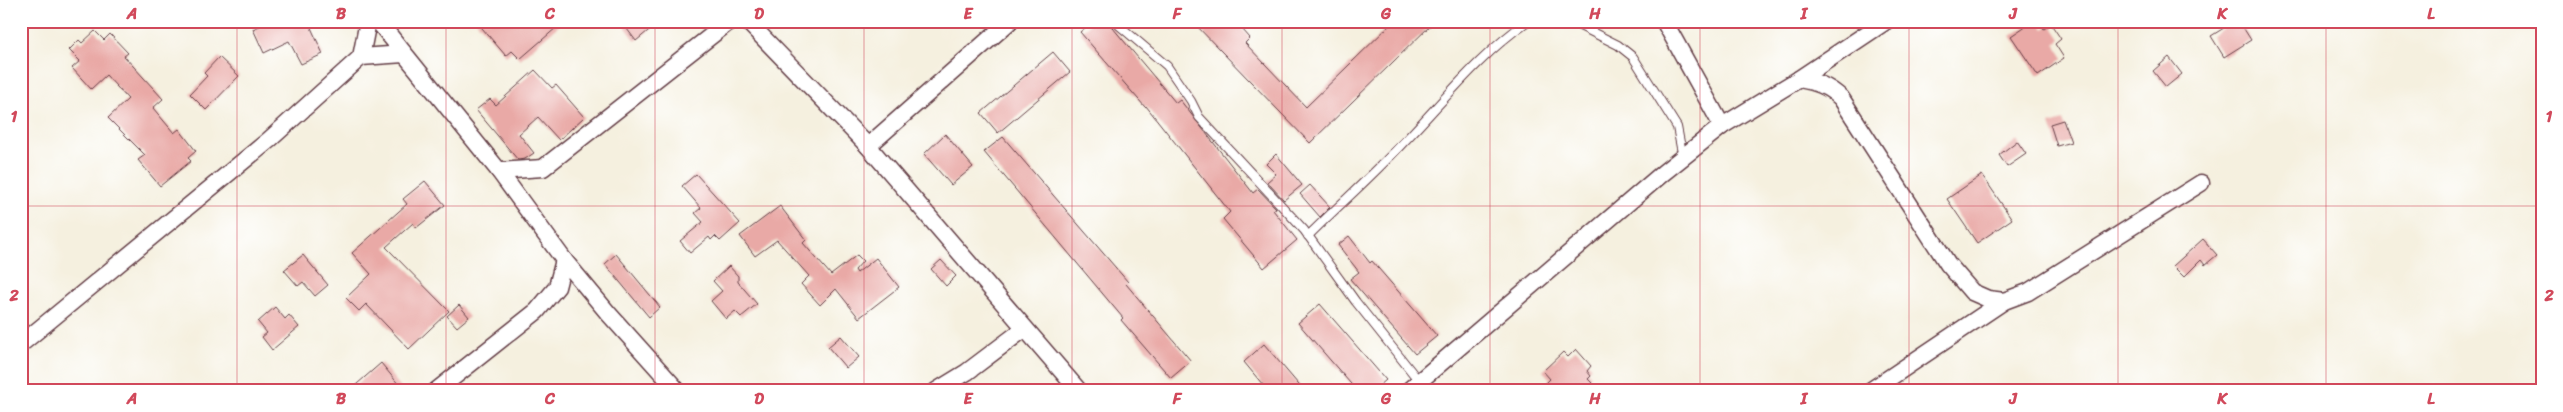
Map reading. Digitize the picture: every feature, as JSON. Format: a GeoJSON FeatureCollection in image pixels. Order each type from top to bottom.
{"type":"FeatureCollection","features":[{"type":"Feature","properties":{"kind":"street"},"geometry":{"type":"LineString","coordinates":[[21,344],[270,140],[361,57],[368,21]]}},
{"type":"Feature","properties":{"kind":"street"},"geometry":{"type":"LineString","coordinates":[[378,21],[499,171],[564,260],[608,313],[678,391]]}},
{"type":"Feature","properties":{"kind":"street"},"geometry":{"type":"LineString","coordinates":[[499,171],[543,168],[730,21]]}},
{"type":"Feature","properties":{"kind":"street"},"geometry":{"type":"LineString","coordinates":[[747,21],[868,146],[1079,391]]}},
{"type":"Feature","properties":{"kind":"street"},"geometry":{"type":"LineString","coordinates":[[868,146],[1010,21]]}},
{"type":"Feature","properties":{"kind":"street"},"geometry":{"type":"LineString","coordinates":[[1664,21],[1722,126]]}},
{"type":"Feature","properties":{"kind":"street"},"geometry":{"type":"LineString","coordinates":[[1414,386],[1722,126],[1799,79],[1886,21]]}},
{"type":"Feature","properties":{"kind":"street"},"geometry":{"type":"LineString","coordinates":[[361,57],[404,54]]}},
{"type":"Feature","properties":{"kind":"street"},"geometry":{"type":"LineString","coordinates":[[1799,79],[1818,82],[1831,88],[1841,98],[1948,264],[1972,292],[1988,299],[2004,300]]}},
{"type":"Feature","properties":{"kind":"street"},"geometry":{"type":"LineString","coordinates":[[1870,391],[2004,300],[2028,292],[2201,182]]}},
{"type":"Feature","properties":{"kind":"street"},"geometry":{"type":"LineString","coordinates":[[436,391],[537,311],[557,287],[564,260]]}},
{"type":"Feature","properties":{"kind":"street"},"geometry":{"type":"LineString","coordinates":[[936,391],[967,372],[1024,329]]}},
{"type":"Feature","properties":{"kind":"lane"},"geometry":{"type":"LineString","coordinates":[[1114,21],[1167,66],[1199,117],[1308,236],[1414,386]]}},
{"type":"Feature","properties":{"kind":"lane"},"geometry":{"type":"LineString","coordinates":[[1308,236],[1399,148],[1477,65],[1511,33],[1528,21]]}},
{"type":"Feature","properties":{"kind":"lane"},"geometry":{"type":"LineString","coordinates":[[1570,21],[1618,45],[1633,56],[1677,127],[1683,158]]}},
{"type":"Feature","properties":{"kind":"building"},"geometry":{"type":"Polygon","coordinates":[[[270,21],[308,21],[323,54],[301,64],[289,41],[264,53],[253,29],[270,21]]]}},
{"type":"Feature","properties":{"kind":"building"},"geometry":{"type":"Polygon","coordinates":[[[476,21],[564,21],[520,59],[512,51],[506,56],[476,21]]]}},
{"type":"Feature","properties":{"kind":"building"},"geometry":{"type":"Polygon","coordinates":[[[621,21],[660,21],[636,41],[621,21]]]}},
{"type":"Feature","properties":{"kind":"building"},"geometry":{"type":"Polygon","coordinates":[[[1093,21],[1107,21],[1176,103],[1180,100],[1253,193],[1258,189],[1276,208],[1273,210],[1297,240],[1264,268],[1223,219],[1230,212],[1146,106],[1080,32],[1093,21]]]}},
{"type":"Feature","properties":{"kind":"building"},"geometry":{"type":"Polygon","coordinates":[[[1192,21],[1235,21],[1250,38],[1245,43],[1306,107],[1394,21],[1435,21],[1310,143],[1192,21]]]}},
{"type":"Feature","properties":{"kind":"building"},"geometry":{"type":"Polygon","coordinates":[[[2033,21],[2039,21],[2044,29],[2051,24],[2061,39],[2055,44],[2064,58],[2038,76],[2011,36],[2033,21]]]}},
{"type":"Feature","properties":{"kind":"building"},"geometry":{"type":"Polygon","coordinates":[[[2235,21],[2239,21],[2251,40],[2224,57],[2211,36],[2235,21]]]}},
{"type":"Feature","properties":{"kind":"building"},"geometry":{"type":"Polygon","coordinates":[[[95,31],[104,40],[110,34],[128,53],[124,56],[163,99],[153,108],[174,133],[179,129],[196,151],[188,158],[191,161],[160,186],[138,160],[145,155],[108,118],[128,99],[106,75],[91,89],[72,68],[80,61],[69,50],[79,40],[82,43],[95,31]]]}},
{"type":"Feature","properties":{"kind":"building"},"geometry":{"type":"Polygon","coordinates":[[[1053,52],[1070,72],[998,133],[981,113],[1053,52]]]}},
{"type":"Feature","properties":{"kind":"building"},"geometry":{"type":"Polygon","coordinates":[[[219,57],[239,76],[206,110],[190,94],[207,76],[204,73],[219,57]]]}},
{"type":"Feature","properties":{"kind":"building"},"geometry":{"type":"Polygon","coordinates":[[[2169,57],[2182,74],[2166,87],[2153,71],[2169,57]]]}},
{"type":"Feature","properties":{"kind":"building"},"geometry":{"type":"Polygon","coordinates":[[[535,70],[552,88],[556,85],[584,117],[559,140],[538,117],[519,134],[534,153],[525,159],[518,160],[476,110],[490,99],[496,105],[535,70]]]}},
{"type":"Feature","properties":{"kind":"building"},"geometry":{"type":"Polygon","coordinates":[[[2063,120],[2071,142],[2057,146],[2050,124],[2063,120]]]}},
{"type":"Feature","properties":{"kind":"building"},"geometry":{"type":"Polygon","coordinates":[[[945,134],[973,167],[951,185],[924,154],[945,134]]]}},
{"type":"Feature","properties":{"kind":"building"},"geometry":{"type":"Polygon","coordinates":[[[1003,137],[1128,282],[1126,284],[1191,361],[1171,378],[1121,320],[1123,318],[984,152],[1003,137]]]}},
{"type":"Feature","properties":{"kind":"building"},"geometry":{"type":"Polygon","coordinates":[[[2017,141],[2026,154],[2007,167],[1999,155],[2017,141]]]}},
{"type":"Feature","properties":{"kind":"building"},"geometry":{"type":"Polygon","coordinates":[[[1276,154],[1302,185],[1284,200],[1267,182],[1276,174],[1266,164],[1276,154]]]}},
{"type":"Feature","properties":{"kind":"building"},"geometry":{"type":"Polygon","coordinates":[[[696,174],[740,223],[720,241],[715,236],[711,240],[709,237],[690,253],[680,241],[703,222],[695,213],[701,208],[682,186],[696,174]]]}},
{"type":"Feature","properties":{"kind":"building"},"geometry":{"type":"Polygon","coordinates":[[[1982,175],[2012,219],[1977,243],[1947,199],[1982,175]]]}},
{"type":"Feature","properties":{"kind":"building"},"geometry":{"type":"Polygon","coordinates":[[[425,181],[445,205],[416,228],[413,223],[386,247],[449,311],[409,349],[366,304],[359,311],[346,298],[371,274],[352,253],[407,204],[403,199],[425,181]]]}},
{"type":"Feature","properties":{"kind":"building"},"geometry":{"type":"Polygon","coordinates":[[[1310,185],[1330,207],[1320,217],[1300,194],[1310,185]]]}},
{"type":"Feature","properties":{"kind":"building"},"geometry":{"type":"Polygon","coordinates":[[[780,206],[806,240],[803,243],[831,275],[857,255],[863,261],[855,270],[857,273],[876,258],[899,287],[859,318],[836,289],[820,305],[801,284],[809,276],[777,240],[755,256],[740,236],[780,206]]]}},
{"type":"Feature","properties":{"kind":"building"},"geometry":{"type":"Polygon","coordinates":[[[1349,236],[1370,263],[1372,261],[1437,336],[1415,354],[1350,279],[1359,272],[1338,245],[1349,236]]]}},
{"type":"Feature","properties":{"kind":"building"},"geometry":{"type":"Polygon","coordinates":[[[2203,239],[2217,255],[2205,265],[2201,260],[2184,277],[2173,266],[2203,239]]]}},
{"type":"Feature","properties":{"kind":"building"},"geometry":{"type":"Polygon","coordinates":[[[616,254],[660,307],[649,317],[605,264],[616,254]]]}},
{"type":"Feature","properties":{"kind":"building"},"geometry":{"type":"Polygon","coordinates":[[[303,255],[328,285],[315,296],[303,282],[298,286],[284,270],[303,255]]]}},
{"type":"Feature","properties":{"kind":"building"},"geometry":{"type":"Polygon","coordinates":[[[941,260],[956,276],[946,286],[931,269],[941,260]]]}},
{"type":"Feature","properties":{"kind":"building"},"geometry":{"type":"Polygon","coordinates":[[[729,266],[738,276],[738,282],[757,304],[741,317],[735,311],[726,319],[711,301],[722,291],[713,281],[729,266]]]}},
{"type":"Feature","properties":{"kind":"building"},"geometry":{"type":"Polygon","coordinates":[[[1320,304],[1386,380],[1373,391],[1357,391],[1298,323],[1320,304]]]}},
{"type":"Feature","properties":{"kind":"building"},"geometry":{"type":"Polygon","coordinates":[[[459,305],[469,317],[457,327],[447,316],[459,305]]]}},
{"type":"Feature","properties":{"kind":"building"},"geometry":{"type":"Polygon","coordinates":[[[275,307],[285,319],[289,315],[299,327],[272,350],[262,337],[267,333],[258,322],[275,307]]]}},
{"type":"Feature","properties":{"kind":"building"},"geometry":{"type":"Polygon","coordinates":[[[841,336],[859,357],[846,368],[828,347],[841,336]]]}},
{"type":"Feature","properties":{"kind":"building"},"geometry":{"type":"Polygon","coordinates":[[[1264,344],[1304,391],[1268,391],[1244,362],[1264,344]]]}},
{"type":"Feature","properties":{"kind":"building"},"geometry":{"type":"Polygon","coordinates":[[[1576,349],[1591,366],[1587,371],[1591,376],[1588,379],[1600,391],[1538,391],[1550,379],[1543,371],[1563,352],[1568,357],[1576,349]]]}},
{"type":"Feature","properties":{"kind":"building"},"geometry":{"type":"Polygon","coordinates":[[[381,363],[404,391],[349,391],[381,363]]]}}]}
